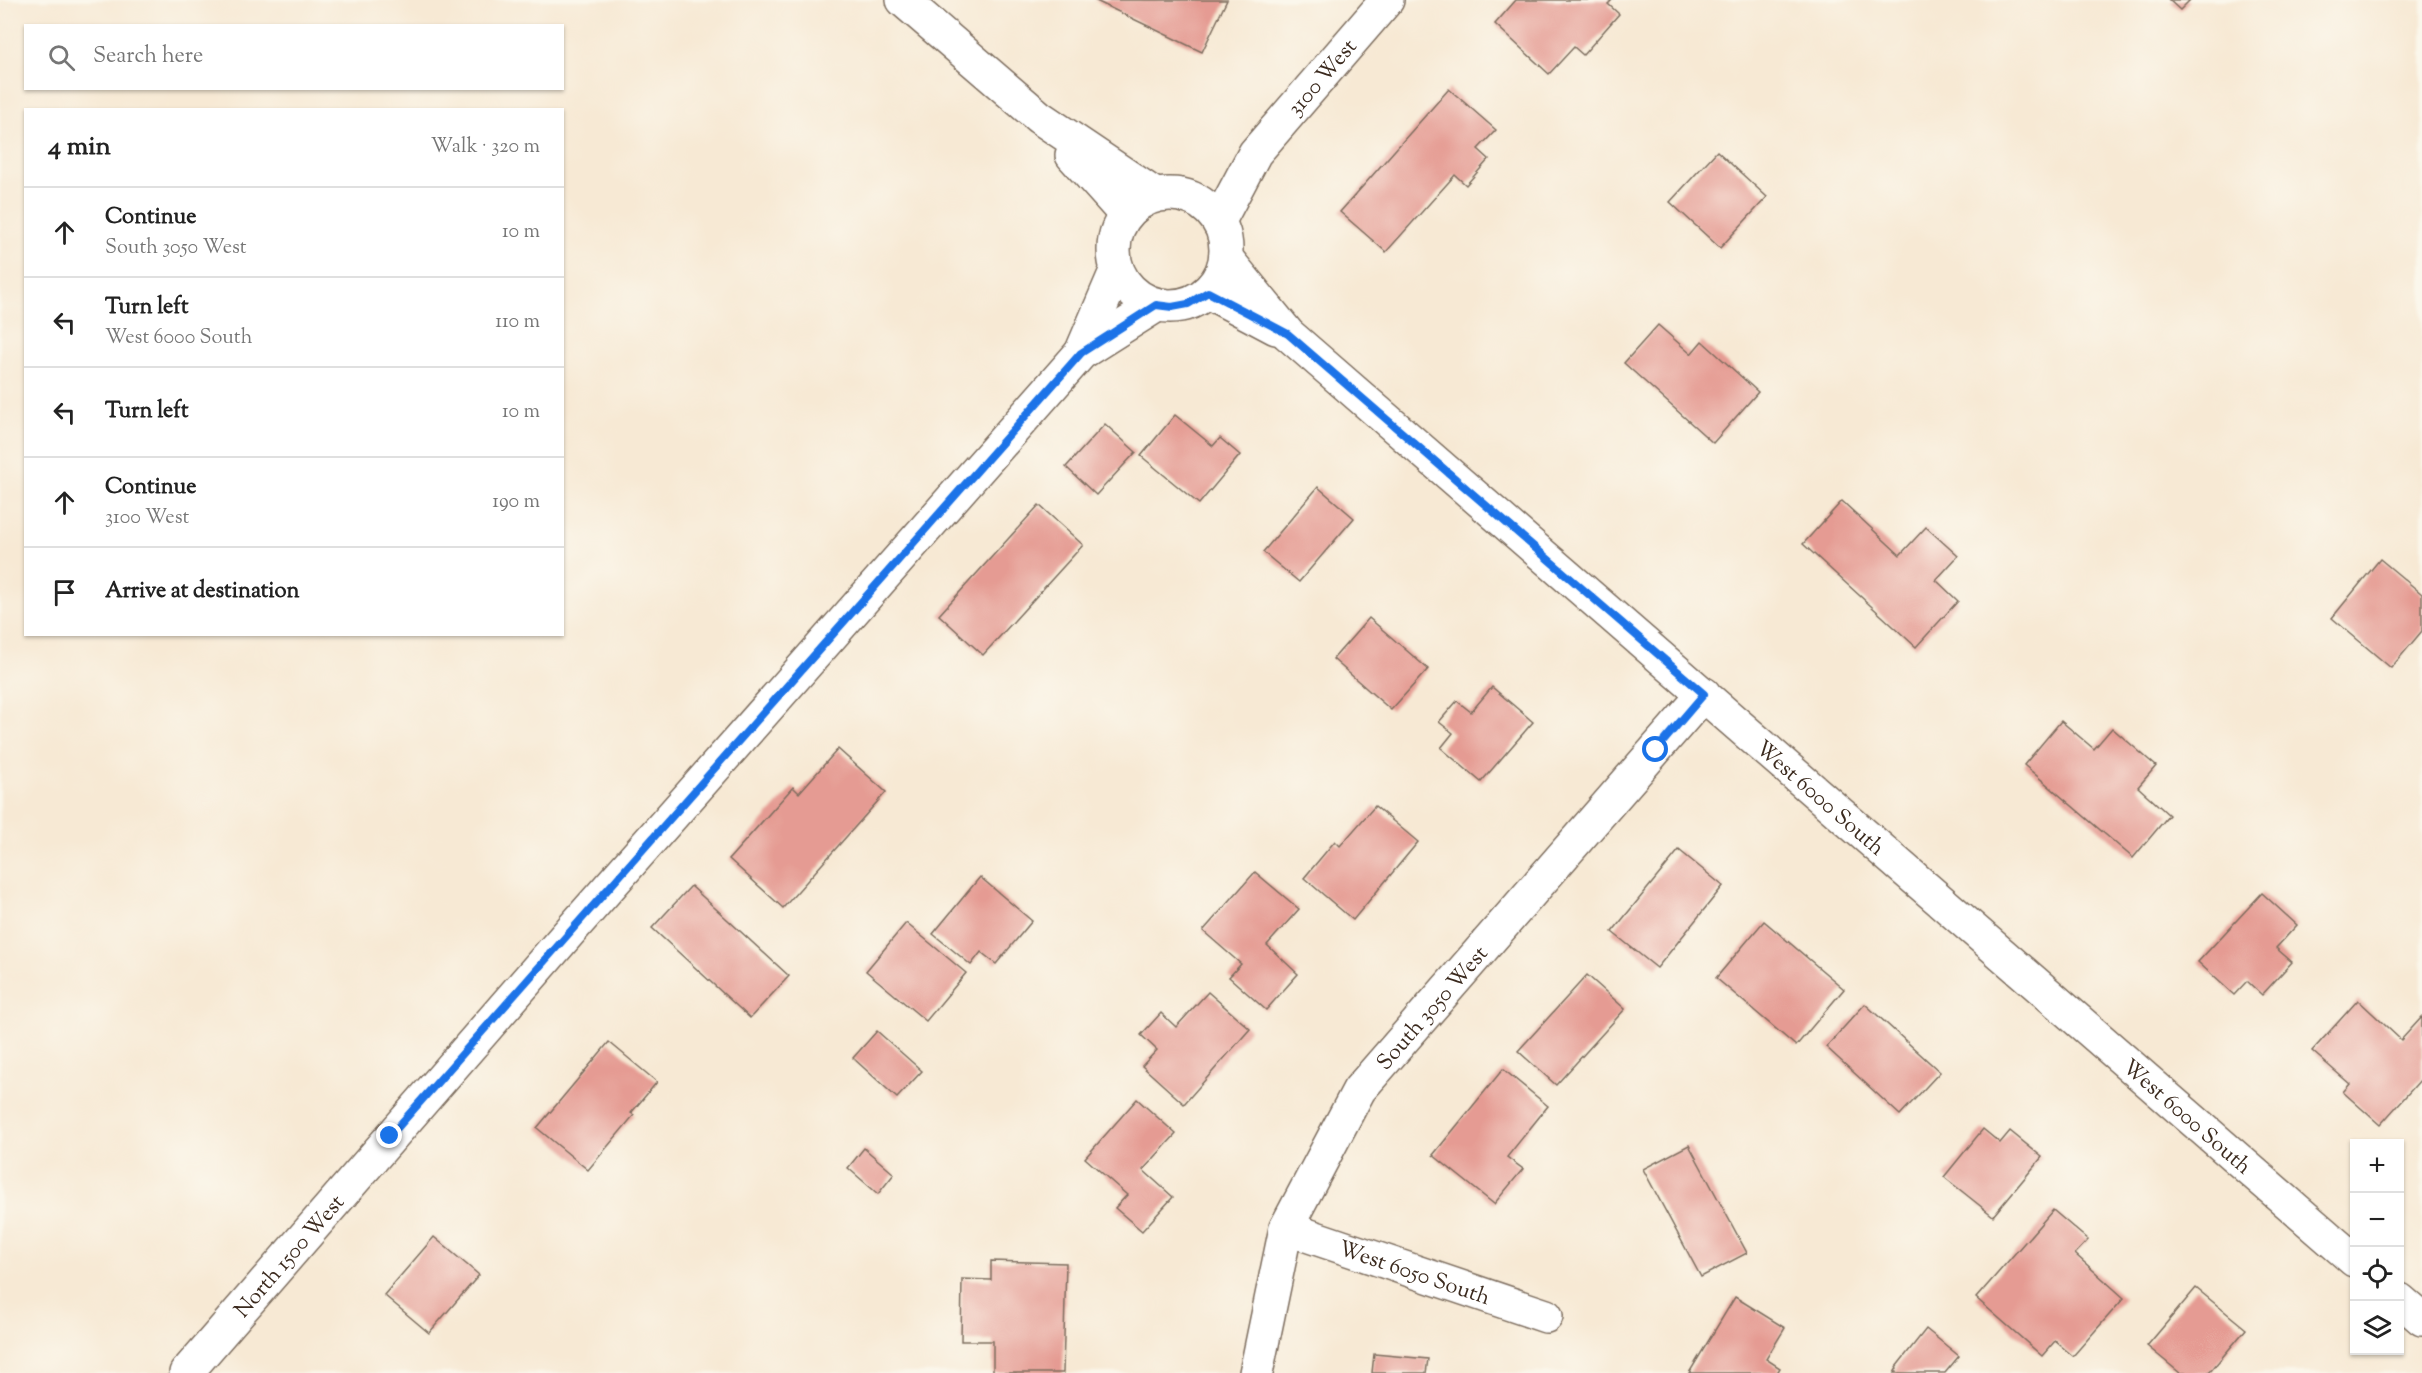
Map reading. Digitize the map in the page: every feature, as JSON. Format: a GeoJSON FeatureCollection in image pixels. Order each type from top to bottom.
{"type":"FeatureCollection","features":[{"type":"Feature","properties":{"kind":"street"},"geometry":{"type":"LineString","coordinates":[[903,0],[1039,117],[1155,195]]}},
{"type":"Feature","properties":{"kind":"street","name":"3100 West"},"geometry":{"type":"LineString","coordinates":[[1219,221],[1255,153],[1387,0]]}},
{"type":"Feature","properties":{"kind":"street"},"geometry":{"type":"LineString","coordinates":[[1039,117],[1125,214]]}},
{"type":"Feature","properties":{"kind":"street","name":"3100 West"},"geometry":{"type":"LineString","coordinates":[[1191,198],[1255,153]]}},
{"type":"Feature","properties":{"kind":"street"},"geometry":{"type":"LineString","coordinates":[[1173,194],[1191,198],[1207,208],[1219,221],[1226,239],[1226,258],[1222,273],[1208,292],[1188,304],[1172,307],[1156,305],[1130,291],[1117,269],[1113,246],[1117,230],[1125,214],[1138,203],[1155,195],[1173,194]]}},
{"type":"Feature","properties":{"kind":"street","name":"West 6000 South"},"geometry":{"type":"LineString","coordinates":[[1226,258],[1288,334],[2350,1256]]}},
{"type":"Feature","properties":{"kind":"street"},"geometry":{"type":"LineString","coordinates":[[1081,353],[1117,269]]}},
{"type":"Feature","properties":{"kind":"street","name":"West 6000 South"},"geometry":{"type":"LineString","coordinates":[[1208,292],[1288,334]]}},
{"type":"Feature","properties":{"kind":"street"},"geometry":{"type":"LineString","coordinates":[[1081,353],[1156,305]]}},
{"type":"Feature","properties":{"kind":"street","name":"North 1500 West"},"geometry":{"type":"LineString","coordinates":[[186,1373],[390,1136],[1081,353]]}},
{"type":"Feature","properties":{"kind":"street","name":"South 3050 West"},"geometry":{"type":"LineString","coordinates":[[1256,1373],[1286,1228],[1359,1090],[1704,694]]}},
{"type":"Feature","properties":{"kind":"street","name":"West 6050 South"},"geometry":{"type":"LineString","coordinates":[[1286,1228],[1546,1316]]}},
{"type":"Feature","properties":{"kind":"street"},"geometry":{"type":"LineString","coordinates":[[2401,1301],[2422,1319]]}},
{"type":"Feature","properties":{"kind":"building"},"geometry":{"type":"Polygon","coordinates":[[[1094,0],[1227,0],[1202,52],[1094,0]]]}},
{"type":"Feature","properties":{"kind":"building"},"geometry":{"type":"Polygon","coordinates":[[[1516,0],[1612,0],[1608,4],[1619,14],[1583,55],[1574,47],[1549,74],[1495,24],[1516,0]]]}},
{"type":"Feature","properties":{"kind":"building"},"geometry":{"type":"Polygon","coordinates":[[[2169,0],[2190,0],[2180,10],[2169,0]]]}},
{"type":"Feature","properties":{"kind":"building"},"geometry":{"type":"Polygon","coordinates":[[[1449,89],[1496,130],[1478,149],[1489,159],[1466,185],[1455,175],[1386,252],[1340,212],[1449,89]]]}},
{"type":"Feature","properties":{"kind":"building"},"geometry":{"type":"Polygon","coordinates":[[[1717,151],[1767,197],[1720,248],[1670,202],[1717,151]]]}},
{"type":"Feature","properties":{"kind":"building"},"geometry":{"type":"Polygon","coordinates":[[[1658,325],[1691,354],[1702,341],[1758,392],[1713,443],[1624,363],[1658,325]]]}},
{"type":"Feature","properties":{"kind":"building"},"geometry":{"type":"Polygon","coordinates":[[[1175,415],[1213,446],[1220,438],[1240,455],[1199,504],[1141,456],[1175,415]]]}},
{"type":"Feature","properties":{"kind":"building"},"geometry":{"type":"Polygon","coordinates":[[[1105,424],[1136,452],[1096,495],[1066,467],[1105,424]]]}},
{"type":"Feature","properties":{"kind":"building"},"geometry":{"type":"Polygon","coordinates":[[[1318,487],[1354,518],[1299,582],[1263,552],[1318,487]]]}},
{"type":"Feature","properties":{"kind":"building"},"geometry":{"type":"Polygon","coordinates":[[[1842,501],[1900,555],[1926,527],[1958,556],[1936,580],[1958,601],[1916,647],[1803,544],[1842,501]]]}},
{"type":"Feature","properties":{"kind":"building"},"geometry":{"type":"Polygon","coordinates":[[[1039,505],[1083,545],[983,655],[939,615],[1039,505]]]}},
{"type":"Feature","properties":{"kind":"building"},"geometry":{"type":"Polygon","coordinates":[[[2380,559],[2422,594],[2422,631],[2391,668],[2332,618],[2380,559]]]}},
{"type":"Feature","properties":{"kind":"building"},"geometry":{"type":"Polygon","coordinates":[[[1369,618],[1428,669],[1391,710],[1333,659],[1369,618]]]}},
{"type":"Feature","properties":{"kind":"building"},"geometry":{"type":"Polygon","coordinates":[[[1492,687],[1533,722],[1481,782],[1441,748],[1453,733],[1439,722],[1457,701],[1471,712],[1492,687]]]}},
{"type":"Feature","properties":{"kind":"building"},"geometry":{"type":"Polygon","coordinates":[[[2061,721],[2094,749],[2112,728],[2156,766],[2138,787],[2169,815],[2133,858],[2024,765],[2061,721]]]}},
{"type":"Feature","properties":{"kind":"building"},"geometry":{"type":"Polygon","coordinates":[[[838,749],[886,792],[783,908],[729,859],[793,787],[799,793],[838,749]]]}},
{"type":"Feature","properties":{"kind":"building"},"geometry":{"type":"Polygon","coordinates":[[[1375,806],[1418,842],[1353,920],[1304,878],[1335,841],[1340,846],[1375,806]]]}},
{"type":"Feature","properties":{"kind":"building"},"geometry":{"type":"Polygon","coordinates":[[[1679,850],[1723,886],[1657,968],[1612,932],[1679,850]]]}},
{"type":"Feature","properties":{"kind":"building"},"geometry":{"type":"Polygon","coordinates":[[[1255,872],[1299,909],[1267,945],[1298,974],[1266,1010],[1229,977],[1241,964],[1203,931],[1255,872]]]}},
{"type":"Feature","properties":{"kind":"building"},"geometry":{"type":"Polygon","coordinates":[[[980,877],[1032,921],[996,964],[981,952],[971,965],[933,934],[980,877]]]}},
{"type":"Feature","properties":{"kind":"building"},"geometry":{"type":"Polygon","coordinates":[[[691,886],[789,976],[750,1018],[652,928],[691,886]]]}},
{"type":"Feature","properties":{"kind":"building"},"geometry":{"type":"Polygon","coordinates":[[[2262,893],[2297,925],[2276,948],[2292,962],[2262,995],[2247,981],[2234,995],[2198,962],[2262,893]]]}},
{"type":"Feature","properties":{"kind":"building"},"geometry":{"type":"Polygon","coordinates":[[[1764,921],[1844,989],[1796,1046],[1716,978],[1764,921]]]}},
{"type":"Feature","properties":{"kind":"building"},"geometry":{"type":"Polygon","coordinates":[[[906,923],[966,973],[926,1021],[866,971],[906,923]]]}},
{"type":"Feature","properties":{"kind":"building"},"geometry":{"type":"Polygon","coordinates":[[[1587,975],[1625,1009],[1556,1085],[1518,1051],[1587,975]]]}},
{"type":"Feature","properties":{"kind":"building"},"geometry":{"type":"Polygon","coordinates":[[[1208,992],[1250,1029],[1184,1104],[1142,1066],[1157,1050],[1141,1035],[1161,1013],[1176,1027],[1208,992]]]}},
{"type":"Feature","properties":{"kind":"building"},"geometry":{"type":"Polygon","coordinates":[[[2358,1000],[2401,1040],[2422,1017],[2422,1078],[2380,1125],[2343,1092],[2350,1084],[2312,1051],[2358,1000]]]}},
{"type":"Feature","properties":{"kind":"building"},"geometry":{"type":"Polygon","coordinates":[[[1865,1004],[1940,1072],[1900,1115],[1826,1047],[1865,1004]]]}},
{"type":"Feature","properties":{"kind":"building"},"geometry":{"type":"Polygon","coordinates":[[[877,1031],[922,1071],[897,1098],[853,1058],[877,1031]]]}},
{"type":"Feature","properties":{"kind":"building"},"geometry":{"type":"Polygon","coordinates":[[[609,1042],[657,1082],[631,1113],[634,1115],[588,1170],[537,1128],[609,1042]]]}},
{"type":"Feature","properties":{"kind":"building"},"geometry":{"type":"Polygon","coordinates":[[[1503,1069],[1548,1106],[1507,1157],[1523,1169],[1494,1204],[1433,1155],[1503,1069]]]}},
{"type":"Feature","properties":{"kind":"building"},"geometry":{"type":"Polygon","coordinates":[[[1137,1099],[1176,1134],[1143,1170],[1173,1197],[1142,1231],[1115,1208],[1127,1195],[1085,1158],[1137,1099]]]}},
{"type":"Feature","properties":{"kind":"building"},"geometry":{"type":"Polygon","coordinates":[[[1983,1129],[2000,1143],[2010,1131],[2042,1157],[1993,1216],[1944,1177],[1983,1129]]]}},
{"type":"Feature","properties":{"kind":"building"},"geometry":{"type":"Polygon","coordinates":[[[1689,1145],[1747,1253],[1701,1277],[1643,1169],[1689,1145]]]}},
{"type":"Feature","properties":{"kind":"building"},"geometry":{"type":"Polygon","coordinates":[[[864,1148],[894,1174],[878,1194],[848,1168],[864,1148]]]}},
{"type":"Feature","properties":{"kind":"building"},"geometry":{"type":"Polygon","coordinates":[[[2053,1210],[2088,1240],[2075,1254],[2124,1298],[2073,1356],[2055,1341],[2042,1356],[1976,1298],[2053,1210]]]}},
{"type":"Feature","properties":{"kind":"building"},"geometry":{"type":"Polygon","coordinates":[[[434,1237],[479,1275],[429,1333],[384,1295],[434,1237]]]}},
{"type":"Feature","properties":{"kind":"building"},"geometry":{"type":"Polygon","coordinates":[[[991,1261],[1066,1263],[1063,1373],[993,1373],[993,1341],[961,1341],[962,1279],[991,1280],[991,1261]]]}},
{"type":"Feature","properties":{"kind":"building"},"geometry":{"type":"Polygon","coordinates":[[[2196,1288],[2246,1329],[2209,1373],[2180,1373],[2147,1346],[2196,1288]]]}},
{"type":"Feature","properties":{"kind":"building"},"geometry":{"type":"Polygon","coordinates":[[[1735,1297],[1785,1328],[1766,1359],[1780,1368],[1777,1373],[1689,1373],[1735,1297]]]}},
{"type":"Feature","properties":{"kind":"building"},"geometry":{"type":"Polygon","coordinates":[[[1926,1329],[1959,1356],[1945,1373],[1894,1373],[1896,1367],[1926,1329]]]}},
{"type":"Feature","properties":{"kind":"building"},"geometry":{"type":"Polygon","coordinates":[[[1374,1354],[1428,1359],[1426,1373],[1372,1373],[1374,1354]]]}},
{"type":"Feature","properties":{"kind":"route"},"geometry":{"type":"LineString","coordinates":[[390,1136],[1081,353],[1156,305],[1172,307],[1188,304],[1208,292],[1288,334],[1704,694],[1656,750]]}}]}
